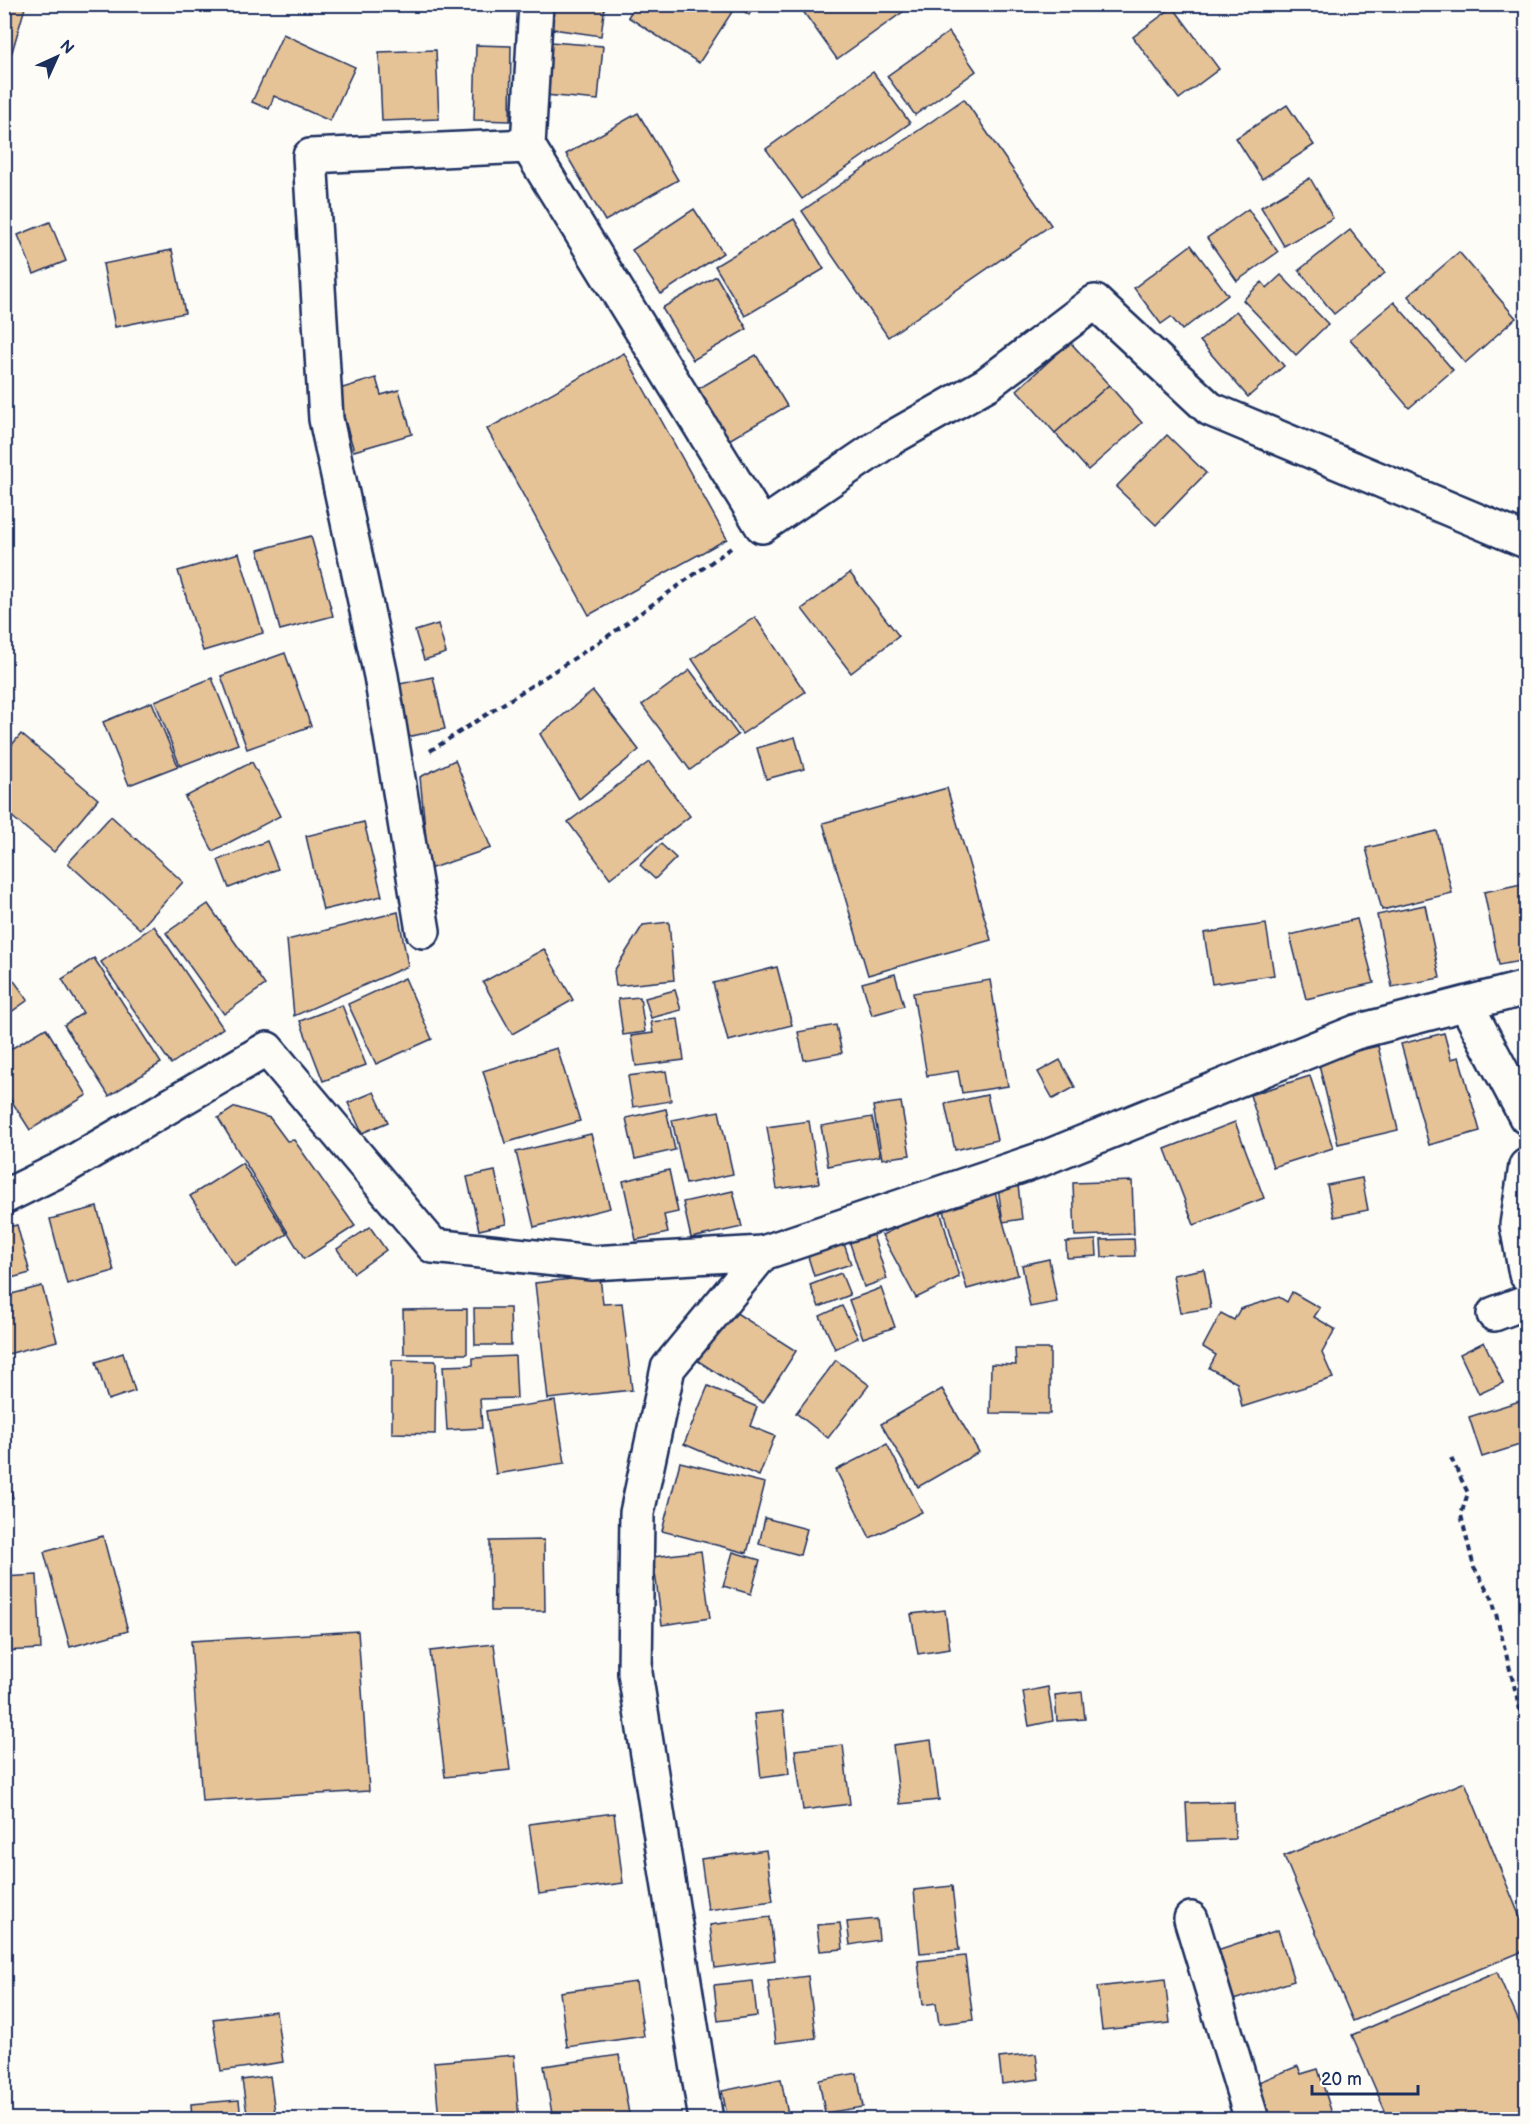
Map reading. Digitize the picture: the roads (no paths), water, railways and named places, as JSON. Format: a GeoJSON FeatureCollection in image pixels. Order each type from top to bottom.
{"type":"FeatureCollection","features":[{"type":"Feature","properties":{"kind":"street"},"geometry":{"type":"LineString","coordinates":[[527,7],[528,146],[762,526],[890,439],[987,384],[1095,302],[1210,409],[1527,542]]}},
{"type":"Feature","properties":{"kind":"street"},"geometry":{"type":"LineString","coordinates":[[423,931],[381,676],[326,419],[310,156],[528,146]]}},
{"type":"Feature","properties":{"kind":"street"},"geometry":{"type":"LineString","coordinates":[[4,1197],[63,1168],[267,1049],[433,1246],[592,1263],[763,1253],[1042,1159],[1356,1032],[1527,988]]}},
{"type":"Feature","properties":{"kind":"street"},"geometry":{"type":"LineString","coordinates":[[1467,1004],[1527,1117]]}},
{"type":"Feature","properties":{"kind":"street"},"geometry":{"type":"LineString","coordinates":[[1527,1166],[1517,1225],[1527,1274]]}},
{"type":"Feature","properties":{"kind":"street"},"geometry":{"type":"LineString","coordinates":[[706,2120],[636,1672],[637,1513],[668,1368],[763,1253]]}},
{"type":"Feature","properties":{"kind":"street"},"geometry":{"type":"LineString","coordinates":[[1494,1314],[1527,1302]]}},
{"type":"Feature","properties":{"kind":"street"},"geometry":{"type":"LineString","coordinates":[[1191,1919],[1252,2120]]}}]}
